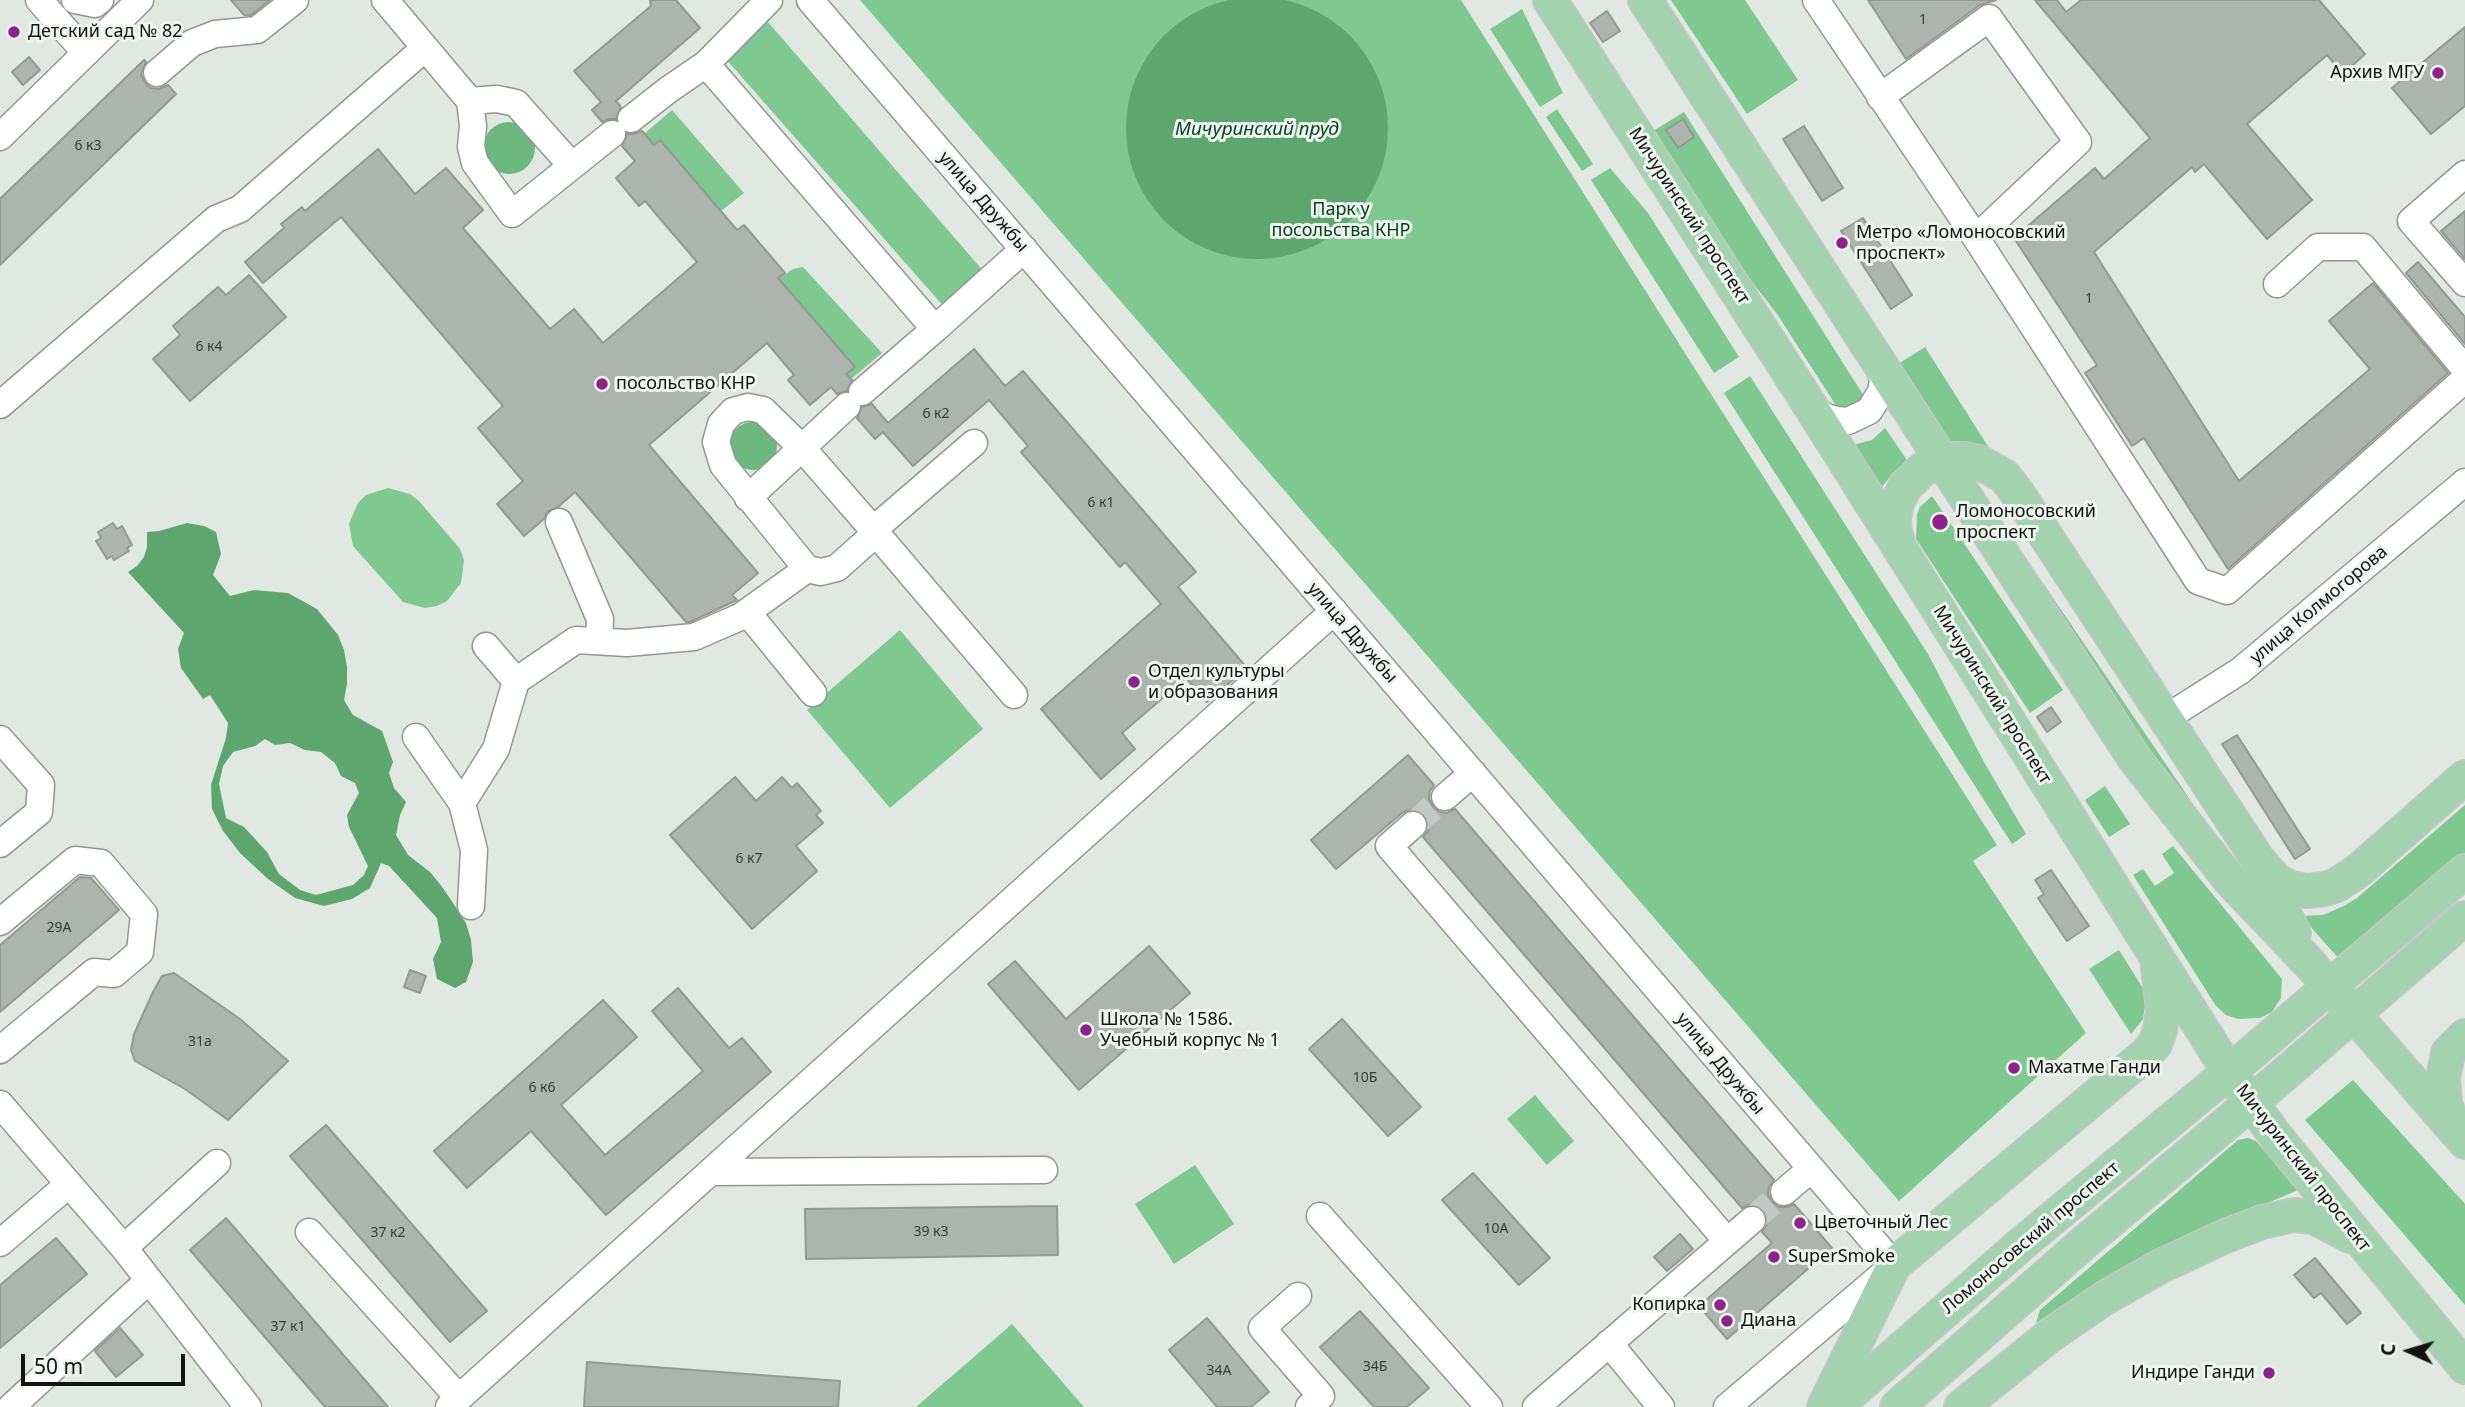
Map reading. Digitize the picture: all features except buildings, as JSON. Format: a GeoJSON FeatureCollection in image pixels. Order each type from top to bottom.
{"type":"FeatureCollection","features":[{"type":"Feature","properties":{"kind":"main road","name":"Мичуринский проспект"},"geometry":{"type":"LineString","coordinates":[[1550,0],[1811,407],[2229,1072],[2361,1243],[2453,1346],[2465,1367]]}},
{"type":"Feature","properties":{"kind":"main road"},"geometry":{"type":"LineString","coordinates":[[1645,0],[2134,758],[2229,879],[2320,976],[2461,1137]]}},
{"type":"Feature","properties":{"kind":"main road"},"geometry":{"type":"LineString","coordinates":[[1900,548],[1894,518],[1903,490],[1923,469],[1942,461],[1965,459],[1979,461],[2004,476],[2255,855],[2320,976]]}},
{"type":"Feature","properties":{"kind":"main road"},"geometry":{"type":"LineString","coordinates":[[2255,855],[2276,880],[2290,888],[2306,891],[2325,889],[2358,871],[2465,777]]}},
{"type":"Feature","properties":{"kind":"main road"},"geometry":{"type":"LineString","coordinates":[[2320,976],[2399,929],[2465,871]]}},
{"type":"Feature","properties":{"kind":"main road"},"geometry":{"type":"LineString","coordinates":[[1897,1407],[2086,1241],[2317,1047],[2360,1022],[2421,956],[2465,918]]}},
{"type":"Feature","properties":{"kind":"main road"},"geometry":{"type":"LineString","coordinates":[[1824,1407],[1894,1265],[2155,1044],[2163,1010],[2162,984],[2156,958]]}},
{"type":"Feature","properties":{"kind":"main road","name":"Ломоносовский проспект"},"geometry":{"type":"LineString","coordinates":[[1835,1407],[2025,1241],[2229,1072],[2320,976]]}},
{"type":"Feature","properties":{"kind":"main road"},"geometry":{"type":"LineString","coordinates":[[2461,1137],[2445,1104],[2443,1078],[2448,1053],[2465,1036]]}},
{"type":"Feature","properties":{"kind":"main road"},"geometry":{"type":"LineString","coordinates":[[1965,1404],[2048,1337],[2103,1299],[2159,1267],[2239,1230],[2294,1215],[2314,1217],[2361,1243]]}},
{"type":"Feature","properties":{"kind":"main road"},"geometry":{"type":"LineString","coordinates":[[1965,1404],[2086,1241]]}},
{"type":"Feature","properties":{"kind":"street"},"geometry":{"type":"LineString","coordinates":[[39,0],[86,53]]}},
{"type":"Feature","properties":{"kind":"street"},"geometry":{"type":"LineString","coordinates":[[75,0],[95,4],[100,0]]}},
{"type":"Feature","properties":{"kind":"street"},"geometry":{"type":"LineString","coordinates":[[0,136],[140,0]]}},
{"type":"Feature","properties":{"kind":"street"},"geometry":{"type":"LineString","coordinates":[[157,73],[192,43],[215,34],[257,30],[295,0]]}},
{"type":"Feature","properties":{"kind":"street"},"geometry":{"type":"LineString","coordinates":[[385,0],[470,101],[473,125],[471,147],[475,163],[512,214],[668,90],[706,64],[769,0]]}},
{"type":"Feature","properties":{"kind":"street","name":"улица Дружбы"},"geometry":{"type":"LineString","coordinates":[[810,0],[1894,1265]]}},
{"type":"Feature","properties":{"kind":"street"},"geometry":{"type":"LineString","coordinates":[[1816,0],[1976,238],[2197,581],[2227,592],[2465,379]]}},
{"type":"Feature","properties":{"kind":"street"},"geometry":{"type":"LineString","coordinates":[[1880,97],[1989,18],[2078,142],[1976,238]]}},
{"type":"Feature","properties":{"kind":"street"},"geometry":{"type":"LineString","coordinates":[[0,405],[216,219],[240,209],[425,48]]}},
{"type":"Feature","properties":{"kind":"street"},"geometry":{"type":"LineString","coordinates":[[706,64],[935,330]]}},
{"type":"Feature","properties":{"kind":"street"},"geometry":{"type":"LineString","coordinates":[[470,101],[497,99],[516,103],[572,166]]}},
{"type":"Feature","properties":{"kind":"street"},"geometry":{"type":"LineString","coordinates":[[2465,174],[2411,221],[2465,283]]}},
{"type":"Feature","properties":{"kind":"street"},"geometry":{"type":"LineString","coordinates":[[2277,284],[2318,247],[2363,247],[2465,369]]}},
{"type":"Feature","properties":{"kind":"street"},"geometry":{"type":"LineString","coordinates":[[748,498],[854,399],[1024,249]]}},
{"type":"Feature","properties":{"kind":"street"},"geometry":{"type":"LineString","coordinates":[[1811,407],[1837,421],[1848,421],[1869,411],[1881,392],[1883,381],[1879,363]]}},
{"type":"Feature","properties":{"kind":"street"},"geometry":{"type":"LineString","coordinates":[[974,443],[874,531],[837,568],[821,572],[807,569],[748,498],[723,465],[716,442],[721,424],[733,411],[748,407],[763,410],[803,449],[874,531],[1014,695]]}},
{"type":"Feature","properties":{"kind":"street","name":"улица Колмогорова"},"geometry":{"type":"LineString","coordinates":[[2165,718],[2240,671],[2465,482]]}},
{"type":"Feature","properties":{"kind":"street"},"geometry":{"type":"LineString","coordinates":[[559,522],[600,619],[598,641]]}},
{"type":"Feature","properties":{"kind":"street"},"geometry":{"type":"LineString","coordinates":[[462,803],[496,749],[516,681],[576,640],[627,643],[694,637],[747,612],[807,569]]}},
{"type":"Feature","properties":{"kind":"street"},"geometry":{"type":"LineString","coordinates":[[309,1232],[454,1403],[1334,611]]}},
{"type":"Feature","properties":{"kind":"street"},"geometry":{"type":"LineString","coordinates":[[747,612],[813,693]]}},
{"type":"Feature","properties":{"kind":"street"},"geometry":{"type":"LineString","coordinates":[[486,646],[516,681]]}},
{"type":"Feature","properties":{"kind":"street"},"geometry":{"type":"LineString","coordinates":[[416,737],[462,803],[474,850],[471,906]]}},
{"type":"Feature","properties":{"kind":"street"},"geometry":{"type":"LineString","coordinates":[[0,739],[41,785],[39,812],[0,844]]}},
{"type":"Feature","properties":{"kind":"street"},"geometry":{"type":"LineString","coordinates":[[1445,797],[1473,773]]}},
{"type":"Feature","properties":{"kind":"street"},"geometry":{"type":"LineString","coordinates":[[1413,825],[1389,846],[1727,1241]]}},
{"type":"Feature","properties":{"kind":"street"},"geometry":{"type":"LineString","coordinates":[[0,922],[75,860],[101,863],[144,914],[140,952],[114,974],[94,972],[0,1050]]}},
{"type":"Feature","properties":{"kind":"street"},"geometry":{"type":"LineString","coordinates":[[2399,929],[2421,956]]}},
{"type":"Feature","properties":{"kind":"street"},"geometry":{"type":"LineString","coordinates":[[0,1104],[124,1248],[248,1407]]}},
{"type":"Feature","properties":{"kind":"street"},"geometry":{"type":"LineString","coordinates":[[124,1248],[217,1163]]}},
{"type":"Feature","properties":{"kind":"street"},"geometry":{"type":"LineString","coordinates":[[1784,1192],[1811,1169]]}},
{"type":"Feature","properties":{"kind":"street"},"geometry":{"type":"LineString","coordinates":[[711,1171],[1044,1170]]}},
{"type":"Feature","properties":{"kind":"street"},"geometry":{"type":"LineString","coordinates":[[0,1242],[69,1184]]}},
{"type":"Feature","properties":{"kind":"street"},"geometry":{"type":"LineString","coordinates":[[1320,1216],[1489,1407]]}},
{"type":"Feature","properties":{"kind":"street"},"geometry":{"type":"LineString","coordinates":[[1536,1407],[1752,1220]]}},
{"type":"Feature","properties":{"kind":"street"},"geometry":{"type":"LineString","coordinates":[[1727,1407],[1894,1265]]}},
{"type":"Feature","properties":{"kind":"street"},"geometry":{"type":"LineString","coordinates":[[23,1403],[149,1280]]}},
{"type":"Feature","properties":{"kind":"street"},"geometry":{"type":"LineString","coordinates":[[1298,1296],[1262,1328],[1321,1396],[1308,1407]]}},
{"type":"Feature","properties":{"kind":"street"},"geometry":{"type":"LineString","coordinates":[[1609,1343],[1661,1407]]}},
{"type":"Feature","properties":{"kind":"green space","name":"Парк у посольства КНР"},"geometry":{"type":"Polygon","coordinates":[[[860,0],[1461,0],[1997,845],[1973,861],[2086,1033],[1899,1201],[860,0]]]}},
{"type":"Feature","properties":{"kind":"green space"},"geometry":{"type":"Polygon","coordinates":[[[1671,0],[1745,0],[1798,80],[1747,114],[1671,0]]]}},
{"type":"Feature","properties":{"kind":"green space"},"geometry":{"type":"Polygon","coordinates":[[[1522,9],[1563,93],[1540,107],[1490,29],[1522,9]]]}},
{"type":"Feature","properties":{"kind":"green space"},"geometry":{"type":"Polygon","coordinates":[[[768,22],[985,273],[945,308],[726,59],[768,22]]]}},
{"type":"Feature","properties":{"kind":"green space"},"geometry":{"type":"Polygon","coordinates":[[[1557,109],[1593,164],[1582,171],[1546,117],[1557,109]]]}},
{"type":"Feature","properties":{"kind":"green space"},"geometry":{"type":"Polygon","coordinates":[[[672,110],[744,193],[721,211],[644,134],[672,110]]]}},
{"type":"Feature","properties":{"kind":"green space"},"geometry":{"type":"Polygon","coordinates":[[[1684,112],[1862,393],[1864,401],[1839,410],[1777,314],[1688,199],[1645,136],[1684,112]]]}},
{"type":"Feature","properties":{"kind":"green space"},"geometry":{"type":"Polygon","coordinates":[[[1610,168],[1648,213],[1739,357],[1714,373],[1591,180],[1610,168]]]}},
{"type":"Feature","properties":{"kind":"green space"},"geometry":{"type":"Polygon","coordinates":[[[803,267],[882,353],[851,379],[846,374],[854,366],[778,279],[793,269],[803,267]]]}},
{"type":"Feature","properties":{"kind":"green space"},"geometry":{"type":"Polygon","coordinates":[[[1925,347],[1996,459],[1942,439],[1895,366],[1925,347]]]}},
{"type":"Feature","properties":{"kind":"green space"},"geometry":{"type":"Polygon","coordinates":[[[1750,376],[1928,654],[1984,762],[2026,834],[2012,844],[1724,393],[1750,376]]]}},
{"type":"Feature","properties":{"kind":"green space"},"geometry":{"type":"Polygon","coordinates":[[[1885,428],[1907,460],[1882,487],[1853,445],[1872,440],[1885,428]]]}},
{"type":"Feature","properties":{"kind":"green space"},"geometry":{"type":"Polygon","coordinates":[[[388,488],[410,494],[419,501],[460,549],[464,560],[461,583],[447,601],[437,606],[425,608],[403,602],[353,546],[349,524],[358,503],[366,495],[388,488]]]}},
{"type":"Feature","properties":{"kind":"green space"},"geometry":{"type":"Polygon","coordinates":[[[1932,496],[2063,690],[2030,713],[1916,539],[1917,514],[1920,507],[1932,496]]]}},
{"type":"Feature","properties":{"kind":"green space"},"geometry":{"type":"Polygon","coordinates":[[[1996,514],[2231,860],[2151,767],[1996,514]]]}},
{"type":"Feature","properties":{"kind":"green space"},"geometry":{"type":"Polygon","coordinates":[[[900,630],[983,729],[890,808],[807,710],[900,630]]]}},
{"type":"Feature","properties":{"kind":"green space"},"geometry":{"type":"Polygon","coordinates":[[[2105,786],[2130,824],[2109,837],[2085,800],[2105,786]]]}},
{"type":"Feature","properties":{"kind":"green space"},"geometry":{"type":"Polygon","coordinates":[[[2465,805],[2465,853],[2341,961],[2301,916],[2323,915],[2357,898],[2465,805]]]}},
{"type":"Feature","properties":{"kind":"green space"},"geometry":{"type":"Polygon","coordinates":[[[2173,846],[2282,979],[2281,998],[2272,1012],[2260,1018],[2238,1019],[2226,1015],[2216,1006],[2133,875],[2143,869],[2155,886],[2174,873],[2162,854],[2173,846]]]}},
{"type":"Feature","properties":{"kind":"green space"},"geometry":{"type":"Polygon","coordinates":[[[2119,950],[2144,990],[2146,1000],[2143,1019],[2131,1034],[2089,969],[2119,950]]]}},
{"type":"Feature","properties":{"kind":"green space"},"geometry":{"type":"Polygon","coordinates":[[[2353,1080],[2465,1204],[2465,1305],[2305,1120],[2353,1080]]]}},
{"type":"Feature","properties":{"kind":"green space"},"geometry":{"type":"Polygon","coordinates":[[[1535,1095],[1574,1141],[1547,1165],[1507,1119],[1535,1095]]]}},
{"type":"Feature","properties":{"kind":"green space"},"geometry":{"type":"Polygon","coordinates":[[[2248,1138],[2256,1141],[2298,1190],[2217,1221],[2149,1253],[2093,1285],[2036,1323],[2040,1310],[2238,1140],[2248,1138]]]}},
{"type":"Feature","properties":{"kind":"green space"},"geometry":{"type":"Polygon","coordinates":[[[1195,1165],[1234,1224],[1174,1264],[1135,1204],[1195,1165]]]}},
{"type":"Feature","properties":{"kind":"green space"},"geometry":{"type":"Polygon","coordinates":[[[1012,1324],[1084,1407],[916,1407],[1012,1324]]]}},
{"type":"Feature","properties":{"kind":"shaded area"},"geometry":{"type":"Polygon","coordinates":[[[509,122],[519,124],[527,130],[533,138],[533,158],[527,166],[519,172],[509,174],[499,172],[491,166],[485,158],[483,148],[485,138],[491,130],[499,124],[509,122]]]}},
{"type":"Feature","properties":{"kind":"shaded area"},"geometry":{"type":"Polygon","coordinates":[[[753,422],[770,429],[777,446],[770,463],[753,470],[736,463],[729,446],[736,429],[753,422]]]}},
{"type":"Feature","properties":{"kind":"water","name":"Мичуринский пруд"},"geometry":{"type":"Polygon","coordinates":[[[1244,-3],[1270,-3],[1295,2],[1319,12],[1350,35],[1373,66],[1383,90],[1388,128],[1383,166],[1373,190],[1350,221],[1319,244],[1295,254],[1270,259],[1244,259],[1219,254],[1195,244],[1164,221],[1141,190],[1131,166],[1126,141],[1126,115],[1131,90],[1141,66],[1164,35],[1195,12],[1219,2],[1244,-3]]]}},
{"type":"Feature","properties":{"kind":"water"},"geometry":{"type":"Polygon","coordinates":[[[187,523],[204,526],[216,532],[221,554],[213,575],[230,596],[254,590],[288,593],[317,609],[338,635],[347,667],[344,700],[353,715],[382,731],[393,762],[389,773],[394,788],[406,802],[396,835],[408,855],[430,872],[443,888],[466,923],[473,962],[466,982],[455,988],[437,979],[433,959],[441,942],[437,918],[389,866],[381,863],[370,888],[352,899],[324,906],[295,898],[268,879],[240,853],[223,831],[212,809],[211,785],[228,723],[210,695],[203,699],[181,668],[178,649],[184,633],[128,572],[144,557],[147,532],[187,523]],[[265,739],[255,746],[233,752],[223,766],[219,784],[226,818],[244,827],[267,852],[279,874],[300,890],[316,895],[353,885],[364,875],[368,866],[349,827],[347,815],[359,793],[355,783],[341,776],[335,763],[321,752],[305,750],[290,743],[275,745],[265,739]]]}},
{"type":"Feature","properties":{"kind":"tunnel"},"geometry":{"type":"LineString","coordinates":[[1413,825],[1445,797]]}},
{"type":"Feature","properties":{"kind":"tunnel"},"geometry":{"type":"LineString","coordinates":[[1752,1220],[1784,1192]]}},
{"type":"Feature","properties":{"kind":"place","name":"Детский сад № 82"},"geometry":{"type":"Point","coordinates":[14,32]}},
{"type":"Feature","properties":{"kind":"place","name":"Архив МГУ"},"geometry":{"type":"Point","coordinates":[2438,73]}},
{"type":"Feature","properties":{"kind":"place","name":"Метро «Ломоносовский проспект»"},"geometry":{"type":"Point","coordinates":[1842,243]}},
{"type":"Feature","properties":{"kind":"place","name":"посольство КНР"},"geometry":{"type":"Point","coordinates":[602,384]}},
{"type":"Feature","properties":{"kind":"place","name":"Ломоносовский проспект"},"geometry":{"type":"Point","coordinates":[1940,522]}},
{"type":"Feature","properties":{"kind":"place","name":"Отдел культуры и образования"},"geometry":{"type":"Point","coordinates":[1134,682]}},
{"type":"Feature","properties":{"kind":"place","name":"Школа № 1586. Учебный корпус № 1"},"geometry":{"type":"Point","coordinates":[1086,1030]}},
{"type":"Feature","properties":{"kind":"place","name":"Махатме Ганди"},"geometry":{"type":"Point","coordinates":[2014,1068]}},
{"type":"Feature","properties":{"kind":"place","name":"Цветочный Лес"},"geometry":{"type":"Point","coordinates":[1800,1223]}},
{"type":"Feature","properties":{"kind":"place","name":"SuperSmoke"},"geometry":{"type":"Point","coordinates":[1774,1257]}},
{"type":"Feature","properties":{"kind":"place","name":"Копирка"},"geometry":{"type":"Point","coordinates":[1720,1305]}},
{"type":"Feature","properties":{"kind":"place","name":"Диана"},"geometry":{"type":"Point","coordinates":[1727,1321]}},
{"type":"Feature","properties":{"kind":"place","name":"Индире Ганди"},"geometry":{"type":"Point","coordinates":[2269,1373]}}]}
